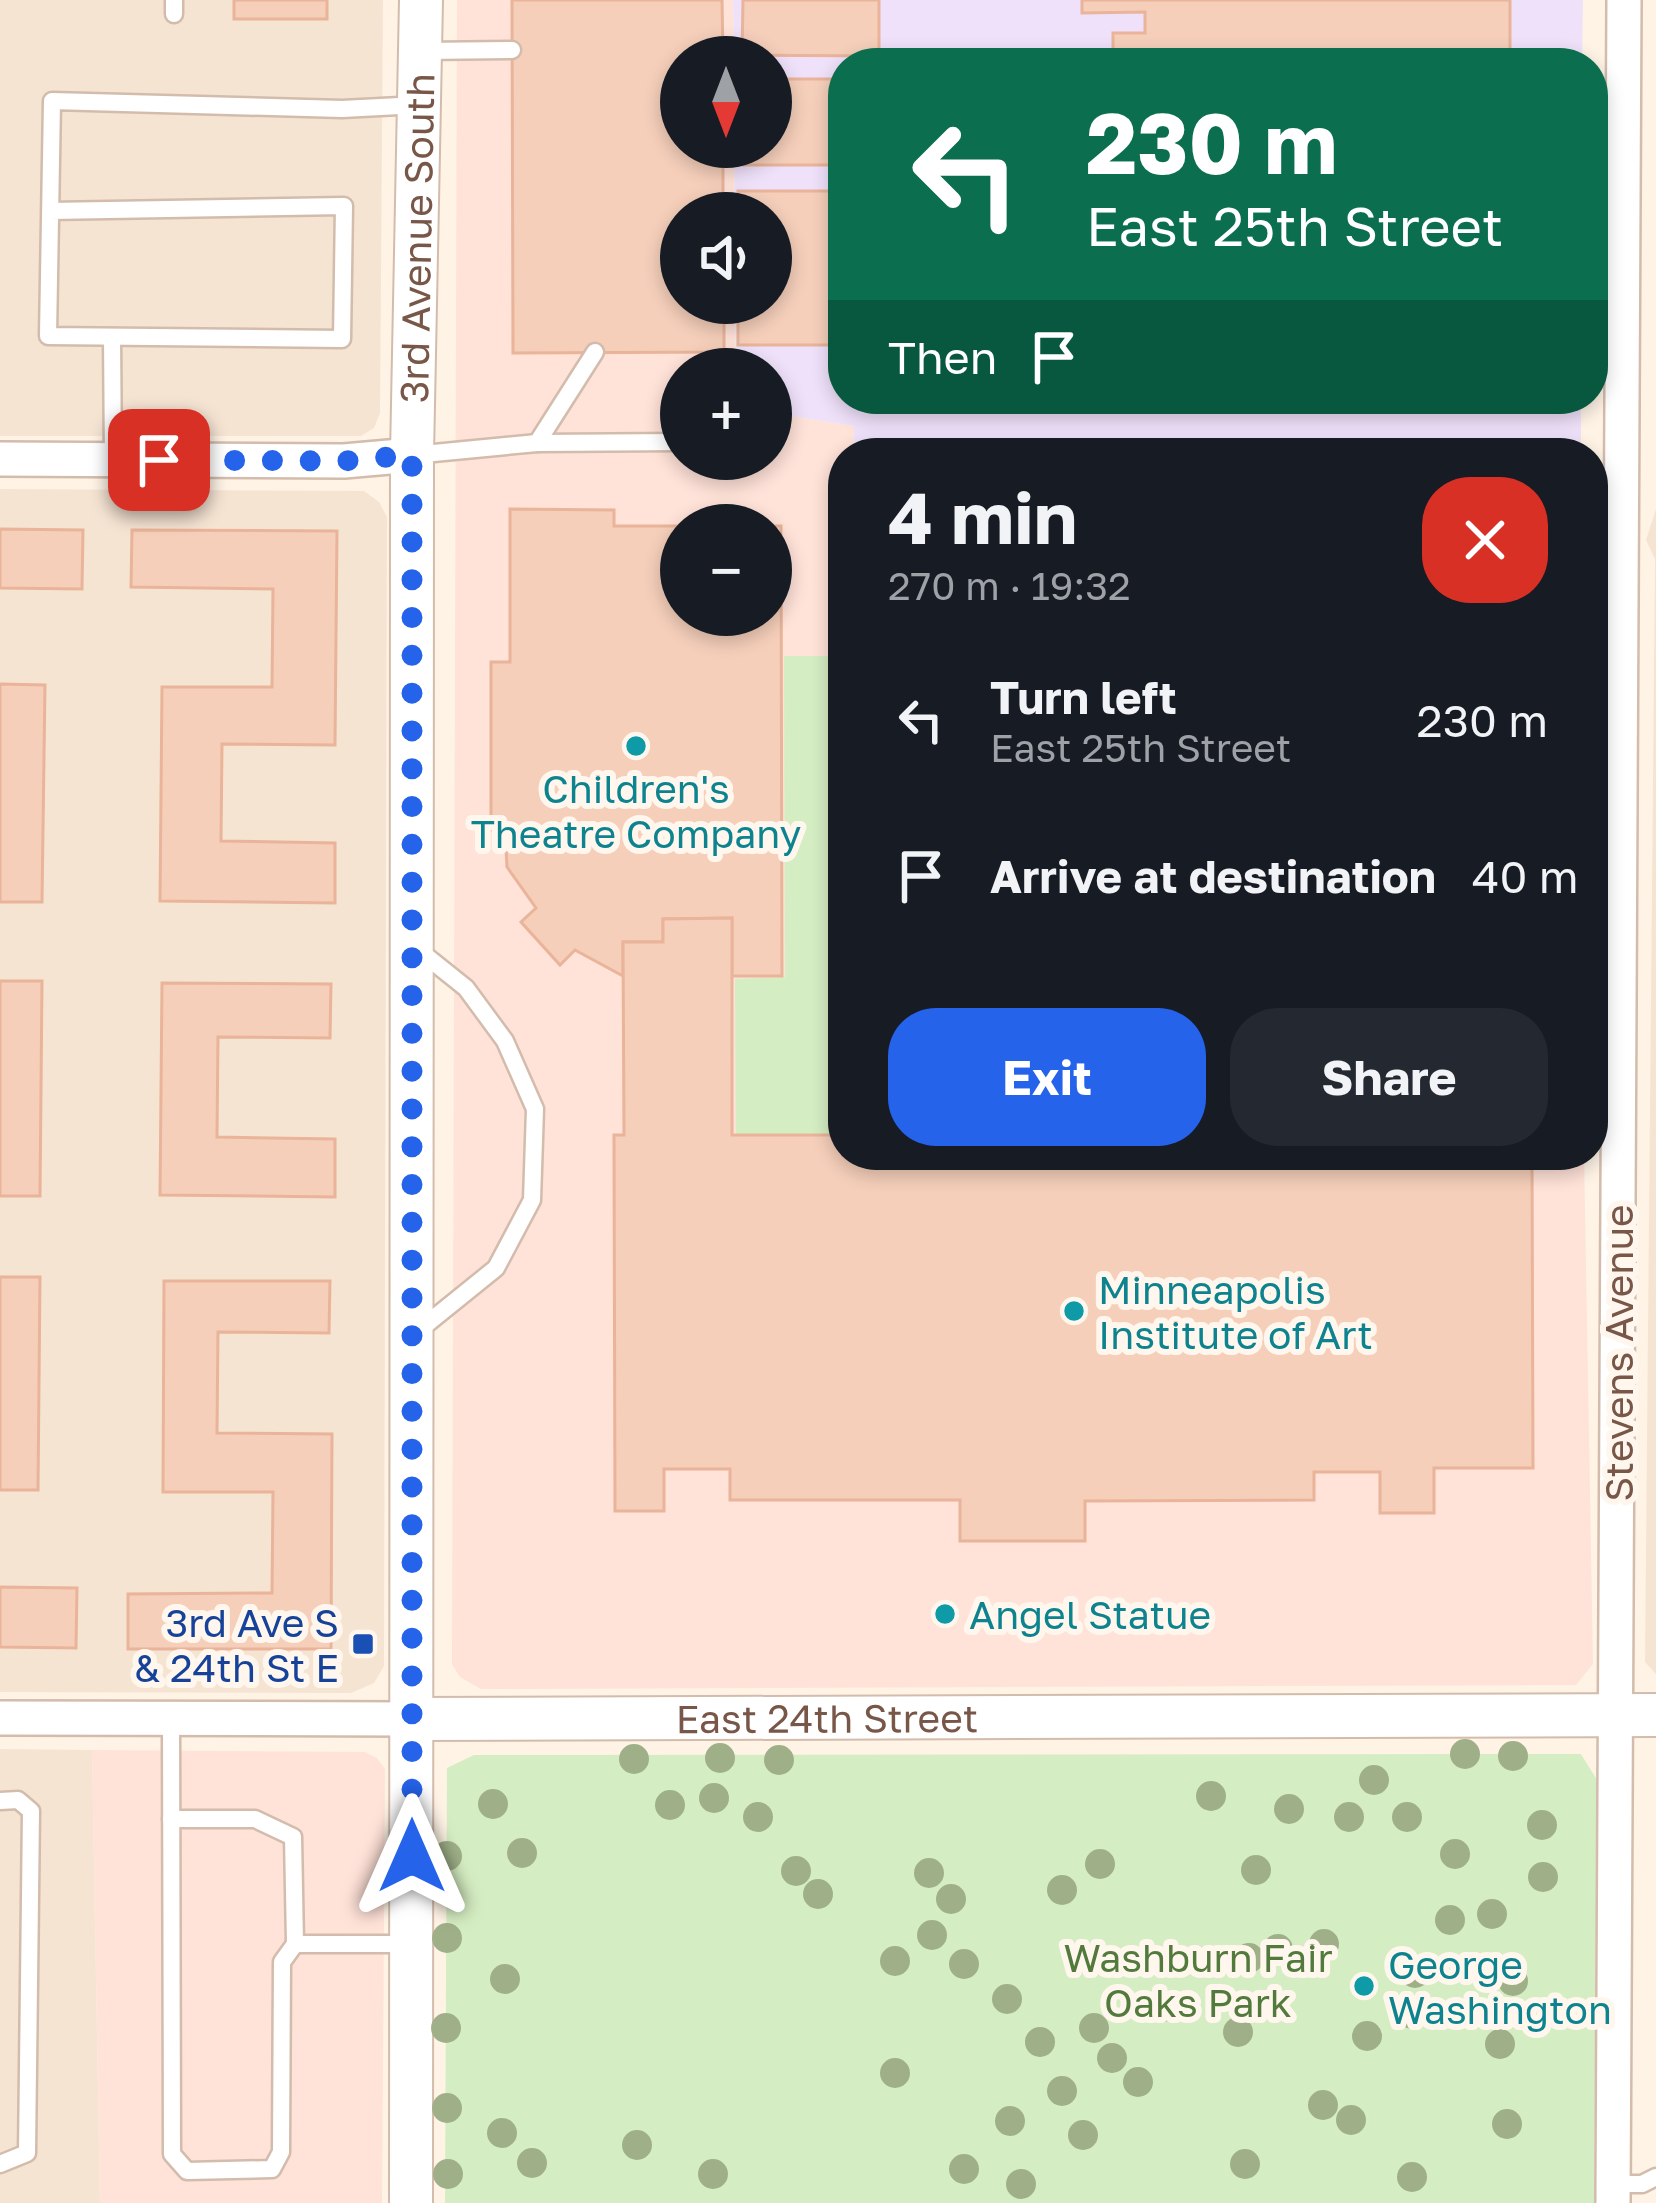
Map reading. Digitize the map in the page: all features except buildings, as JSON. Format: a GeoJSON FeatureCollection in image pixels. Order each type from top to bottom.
{"type":"FeatureCollection","features":[{"type":"Feature","properties":{"kind":"street","name":"3rd Avenue South"},"geometry":{"type":"LineString","coordinates":[[410,2203],[412,455],[421,0]]}},
{"type":"Feature","properties":{"kind":"street","name":"Stevens Avenue"},"geometry":{"type":"LineString","coordinates":[[1613,2193],[1636,1714],[1640,454],[1624,0]]}},
{"type":"Feature","properties":{"kind":"street"},"geometry":{"type":"LineString","coordinates":[[0,459],[344,461],[412,455]]}},
{"type":"Feature","properties":{"kind":"street","name":"East 24th Street"},"geometry":{"type":"LineString","coordinates":[[0,1718],[1636,1714]]}},
{"type":"Feature","properties":{"kind":"lane"},"geometry":{"type":"LineString","coordinates":[[421,51],[512,50]]}},
{"type":"Feature","properties":{"kind":"lane"},"geometry":{"type":"LineString","coordinates":[[50,211],[344,206],[342,339],[48,336],[50,211],[52,101],[342,109],[420,105]]}},
{"type":"Feature","properties":{"kind":"lane"},"geometry":{"type":"LineString","coordinates":[[112,337],[113,460]]}},
{"type":"Feature","properties":{"kind":"lane"},"geometry":{"type":"LineString","coordinates":[[537,443],[595,352]]}},
{"type":"Feature","properties":{"kind":"lane"},"geometry":{"type":"LineString","coordinates":[[412,455],[537,443],[660,442]]}},
{"type":"Feature","properties":{"kind":"lane"},"geometry":{"type":"LineString","coordinates":[[412,1335],[496,1268],[532,1200],[535,1109],[505,1041],[466,988],[414,947]]}},
{"type":"Feature","properties":{"kind":"lane"},"geometry":{"type":"LineString","coordinates":[[171,1719],[171,1819],[172,2154],[187,2171],[272,2169],[280,2152],[283,1962],[295,1945],[293,1837],[255,1819],[171,1819]]}},
{"type":"Feature","properties":{"kind":"lane"},"geometry":{"type":"LineString","coordinates":[[0,1801],[18,1801],[31,1810],[27,2153],[0,2164]]}},
{"type":"Feature","properties":{"kind":"lane"},"geometry":{"type":"LineString","coordinates":[[295,1945],[412,1945]]}},
{"type":"Feature","properties":{"kind":"lane"},"geometry":{"type":"LineString","coordinates":[[1613,2193],[1656,2177]]}},
{"type":"Feature","properties":{"kind":"shaded area"},"geometry":{"type":"Polygon","coordinates":[[[0,0],[383,0],[380,413],[374,428],[361,436],[0,436],[0,0]]]}},
{"type":"Feature","properties":{"kind":"shaded area"},"geometry":{"type":"Polygon","coordinates":[[[457,0],[733,0],[734,36],[660,36],[660,168],[734,168],[735,192],[660,192],[660,324],[735,324],[736,348],[660,348],[660,480],[792,480],[792,416],[854,426],[854,438],[828,438],[828,1170],[1584,1170],[1593,1664],[1576,1685],[481,1689],[460,1677],[452,1664],[457,0]]]}},
{"type":"Feature","properties":{"kind":"shaded area"},"geometry":{"type":"Polygon","coordinates":[[[733,0],[1583,0],[1582,48],[828,48],[828,414],[1581,414],[1581,438],[854,438],[854,426],[792,416],[792,348],[736,348],[735,324],[792,324],[792,192],[735,192],[734,168],[792,168],[792,36],[734,36],[733,0]]]}},
{"type":"Feature","properties":{"kind":"shaded area"},"geometry":{"type":"Polygon","coordinates":[[[0,489],[364,491],[379,502],[387,517],[384,1666],[374,1683],[351,1693],[0,1692],[0,489]]]}},
{"type":"Feature","properties":{"kind":"shaded area"},"geometry":{"type":"Polygon","coordinates":[[[1656,509],[1656,1674],[1645,1662],[1655,559],[1646,540],[1656,509]]]}},
{"type":"Feature","properties":{"kind":"shaded area"},"geometry":{"type":"Polygon","coordinates":[[[0,1749],[92,1750],[100,2203],[0,2203],[0,1749]]]}},
{"type":"Feature","properties":{"kind":"shaded area"},"geometry":{"type":"Polygon","coordinates":[[[92,1750],[365,1752],[385,1769],[382,2203],[100,2203],[92,1750]]]}},
{"type":"Feature","properties":{"kind":"green space"},"geometry":{"type":"Polygon","coordinates":[[[784,656],[828,656],[828,1144],[736,1140],[735,979],[785,977],[784,656]]]}},
{"type":"Feature","properties":{"kind":"green space","name":"Washburn Fair Oaks Park"},"geometry":{"type":"Polygon","coordinates":[[[1581,1754],[1597,1780],[1594,2203],[445,2203],[447,1768],[474,1755],[1581,1754]]]}},
{"type":"Feature","properties":{"kind":"place","name":"Children's Theatre Company"},"geometry":{"type":"Point","coordinates":[636,746]}},
{"type":"Feature","properties":{"kind":"place","name":"Minneapolis Institute of Art"},"geometry":{"type":"Point","coordinates":[1074,1311]}},
{"type":"Feature","properties":{"kind":"place","name":"Angel Statue"},"geometry":{"type":"Point","coordinates":[945,1614]}},
{"type":"Feature","properties":{"kind":"place","name":"3rd Ave S & 24th St E"},"geometry":{"type":"Point","coordinates":[363,1644]}},
{"type":"Feature","properties":{"kind":"place","name":"George Washington"},"geometry":{"type":"Point","coordinates":[1364,1986]}},
{"type":"Feature","properties":{"kind":"route"},"geometry":{"type":"LineString","coordinates":[[159,460],[344,461],[412,455],[412,1856]]}}]}
